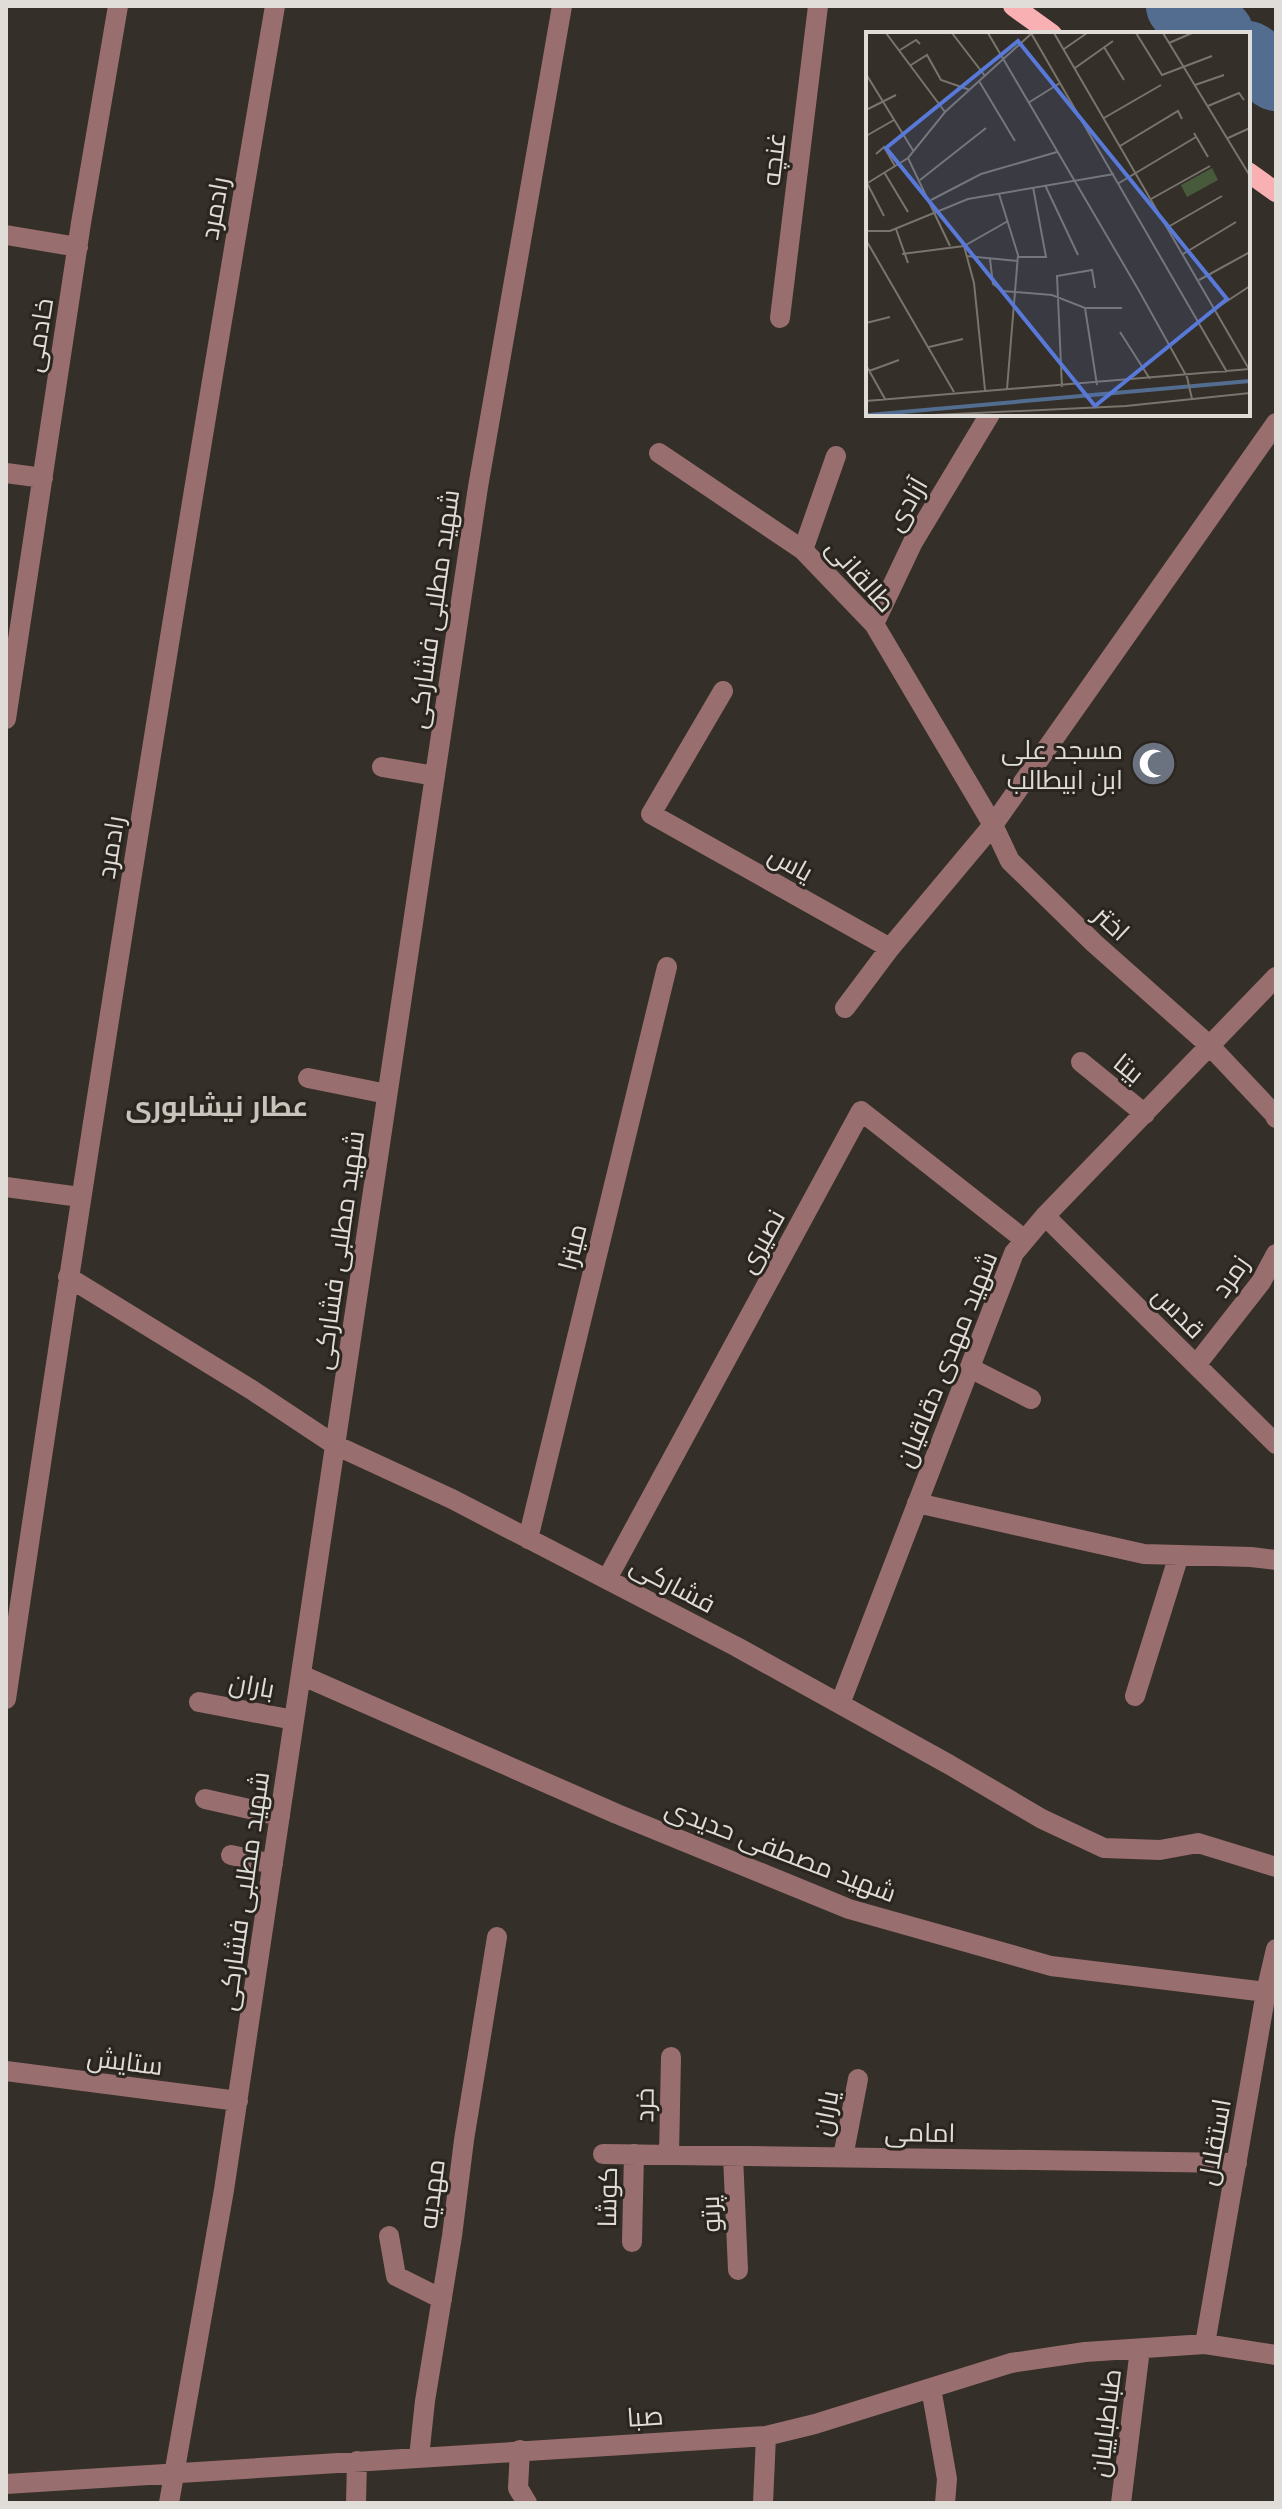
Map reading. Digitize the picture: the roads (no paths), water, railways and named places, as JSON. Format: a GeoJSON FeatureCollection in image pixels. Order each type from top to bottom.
{"type":"FeatureCollection","features":[{"type":"Feature","properties":{"kind":"main road"},"geometry":{"type":"LineString","coordinates":[[1013,6],[1049,32]]}},
{"type":"Feature","properties":{"kind":"street","name":"خادمی"},"geometry":{"type":"LineString","coordinates":[[7,712],[118,6]]}},
{"type":"Feature","properties":{"kind":"street","name":"رادمرد"},"geometry":{"type":"LineString","coordinates":[[6,1699],[80,1197],[275,6]]}},
{"type":"Feature","properties":{"kind":"street","name":"شهید مطلبی فشارکی"},"geometry":{"type":"LineString","coordinates":[[169,2503],[238,2101],[478,487],[562,6]]}},
{"type":"Feature","properties":{"kind":"street","name":"غنچه"},"geometry":{"type":"LineString","coordinates":[[780,318],[818,6]]}},
{"type":"Feature","properties":{"kind":"street"},"geometry":{"type":"LineString","coordinates":[[6,235],[78,247]]}},
{"type":"Feature","properties":{"kind":"street","name":"آزادی"},"geometry":{"type":"LineString","coordinates":[[874,624],[913,542],[989,416]]}},
{"type":"Feature","properties":{"kind":"street"},"geometry":{"type":"LineString","coordinates":[[845,1008],[890,948],[993,825],[1276,423]]}},
{"type":"Feature","properties":{"kind":"street","name":"طالقانی"},"geometry":{"type":"LineString","coordinates":[[659,453],[803,550],[874,624],[993,825]]}},
{"type":"Feature","properties":{"kind":"street"},"geometry":{"type":"LineString","coordinates":[[803,550],[836,456]]}},
{"type":"Feature","properties":{"kind":"street"},"geometry":{"type":"LineString","coordinates":[[6,473],[43,478]]}},
{"type":"Feature","properties":{"kind":"street","name":"یاس"},"geometry":{"type":"LineString","coordinates":[[723,691],[651,814],[890,948]]}},
{"type":"Feature","properties":{"kind":"street"},"geometry":{"type":"LineString","coordinates":[[382,767],[435,776]]}},
{"type":"Feature","properties":{"kind":"street","name":"اختر"},"geometry":{"type":"LineString","coordinates":[[993,825],[1010,861],[1094,943],[1210,1046]]}},
{"type":"Feature","properties":{"kind":"street","name":"میترا"},"geometry":{"type":"LineString","coordinates":[[528,1539],[667,967]]}},
{"type":"Feature","properties":{"kind":"street","name":"شهید مهدی دقاقیان"},"geometry":{"type":"LineString","coordinates":[[840,1704],[1014,1253],[1045,1216],[1276,977]]}},
{"type":"Feature","properties":{"kind":"street"},"geometry":{"type":"LineString","coordinates":[[1210,1046],[1276,1118]]}},
{"type":"Feature","properties":{"kind":"street","name":"بیتا"},"geometry":{"type":"LineString","coordinates":[[1081,1062],[1145,1114]]}},
{"type":"Feature","properties":{"kind":"street"},"geometry":{"type":"LineString","coordinates":[[308,1078],[387,1094]]}},
{"type":"Feature","properties":{"kind":"street","name":"نصیری"},"geometry":{"type":"LineString","coordinates":[[607,1579],[861,1111],[1025,1240]]}},
{"type":"Feature","properties":{"kind":"street"},"geometry":{"type":"LineString","coordinates":[[6,1187],[80,1197]]}},
{"type":"Feature","properties":{"kind":"street","name":"قدس"},"geometry":{"type":"LineString","coordinates":[[1045,1216],[1276,1444]]}},
{"type":"Feature","properties":{"kind":"street","name":"زمرد"},"geometry":{"type":"LineString","coordinates":[[1196,1365],[1261,1282],[1276,1254]]}},
{"type":"Feature","properties":{"kind":"street","name":"فشارکی"},"geometry":{"type":"LineString","coordinates":[[68,1277],[335,1445],[452,1499],[607,1579],[840,1704],[1042,1819],[1104,1848],[1160,1850],[1198,1843],[1276,1867]]}},
{"type":"Feature","properties":{"kind":"street"},"geometry":{"type":"LineString","coordinates":[[970,1368],[1031,1399]]}},
{"type":"Feature","properties":{"kind":"street"},"geometry":{"type":"LineString","coordinates":[[917,1503],[1144,1554],[1276,1560]]}},
{"type":"Feature","properties":{"kind":"street"},"geometry":{"type":"LineString","coordinates":[[1135,1696],[1179,1555]]}},
{"type":"Feature","properties":{"kind":"street","name":"شهید مصطفی حدیدی"},"geometry":{"type":"LineString","coordinates":[[301,1675],[617,1814],[849,1909],[1051,1966],[1266,1992]]}},
{"type":"Feature","properties":{"kind":"street","name":"باران"},"geometry":{"type":"LineString","coordinates":[[199,1702],[294,1720]]}},
{"type":"Feature","properties":{"kind":"street"},"geometry":{"type":"LineString","coordinates":[[205,1799],[280,1816]]}},
{"type":"Feature","properties":{"kind":"street"},"geometry":{"type":"LineString","coordinates":[[231,1855],[273,1864]]}},
{"type":"Feature","properties":{"kind":"street","name":"مهدیه"},"geometry":{"type":"LineString","coordinates":[[419,2457],[464,2140],[497,1937]]}},
{"type":"Feature","properties":{"kind":"street","name":"استقلال"},"geometry":{"type":"LineString","coordinates":[[1205,2344],[1276,1949]]}},
{"type":"Feature","properties":{"kind":"street","name":"خرد"},"geometry":{"type":"LineString","coordinates":[[669,2155],[671,2057]]}},
{"type":"Feature","properties":{"kind":"street","name":"ستایش"},"geometry":{"type":"LineString","coordinates":[[6,2071],[238,2101]]}},
{"type":"Feature","properties":{"kind":"street","name":"یاران"},"geometry":{"type":"LineString","coordinates":[[843,2157],[858,2079]]}},
{"type":"Feature","properties":{"kind":"street","name":"امامی"},"geometry":{"type":"LineString","coordinates":[[603,2154],[1237,2163]]}},
{"type":"Feature","properties":{"kind":"street","name":"کوشا"},"geometry":{"type":"LineString","coordinates":[[632,2242],[634,2154]]}},
{"type":"Feature","properties":{"kind":"street","name":"پرتو"},"geometry":{"type":"LineString","coordinates":[[733,2156],[738,2270]]}},
{"type":"Feature","properties":{"kind":"street"},"geometry":{"type":"LineString","coordinates":[[389,2236],[396,2276],[442,2299]]}},
{"type":"Feature","properties":{"kind":"street","name":"صبا"},"geometry":{"type":"LineString","coordinates":[[6,2484],[766,2436],[815,2424],[1011,2363],[1085,2352],[1205,2344],[1276,2355]]}},
{"type":"Feature","properties":{"kind":"street","name":"طباطباییان"},"geometry":{"type":"LineString","coordinates":[[1121,2503],[1140,2349]]}},
{"type":"Feature","properties":{"kind":"street"},"geometry":{"type":"LineString","coordinates":[[931,2388],[947,2479],[945,2503]]}},
{"type":"Feature","properties":{"kind":"street"},"geometry":{"type":"LineString","coordinates":[[763,2503],[766,2436]]}},
{"type":"Feature","properties":{"kind":"street"},"geometry":{"type":"LineString","coordinates":[[520,2450],[518,2488],[527,2503]]}},
{"type":"Feature","properties":{"kind":"street"},"geometry":{"type":"LineString","coordinates":[[356,2503],[357,2461]]}},
{"type":"Feature","properties":{"kind":"waterway"},"geometry":{"type":"LineString","coordinates":[[1181,6],[1216,32]]}},
{"type":"Feature","properties":{"kind":"waterway"},"geometry":{"type":"LineString","coordinates":[[1250,57],[1276,76]]}},
{"type":"Feature","properties":{"kind":"place","name":"مسجد علی ابن ابیطالب"},"geometry":{"type":"Point","coordinates":[1154,764]}},
{"type":"Feature","properties":{"kind":"district","name":"عطار نیشابوری"},"geometry":{"type":"Point","coordinates":[217,1105]}}]}
